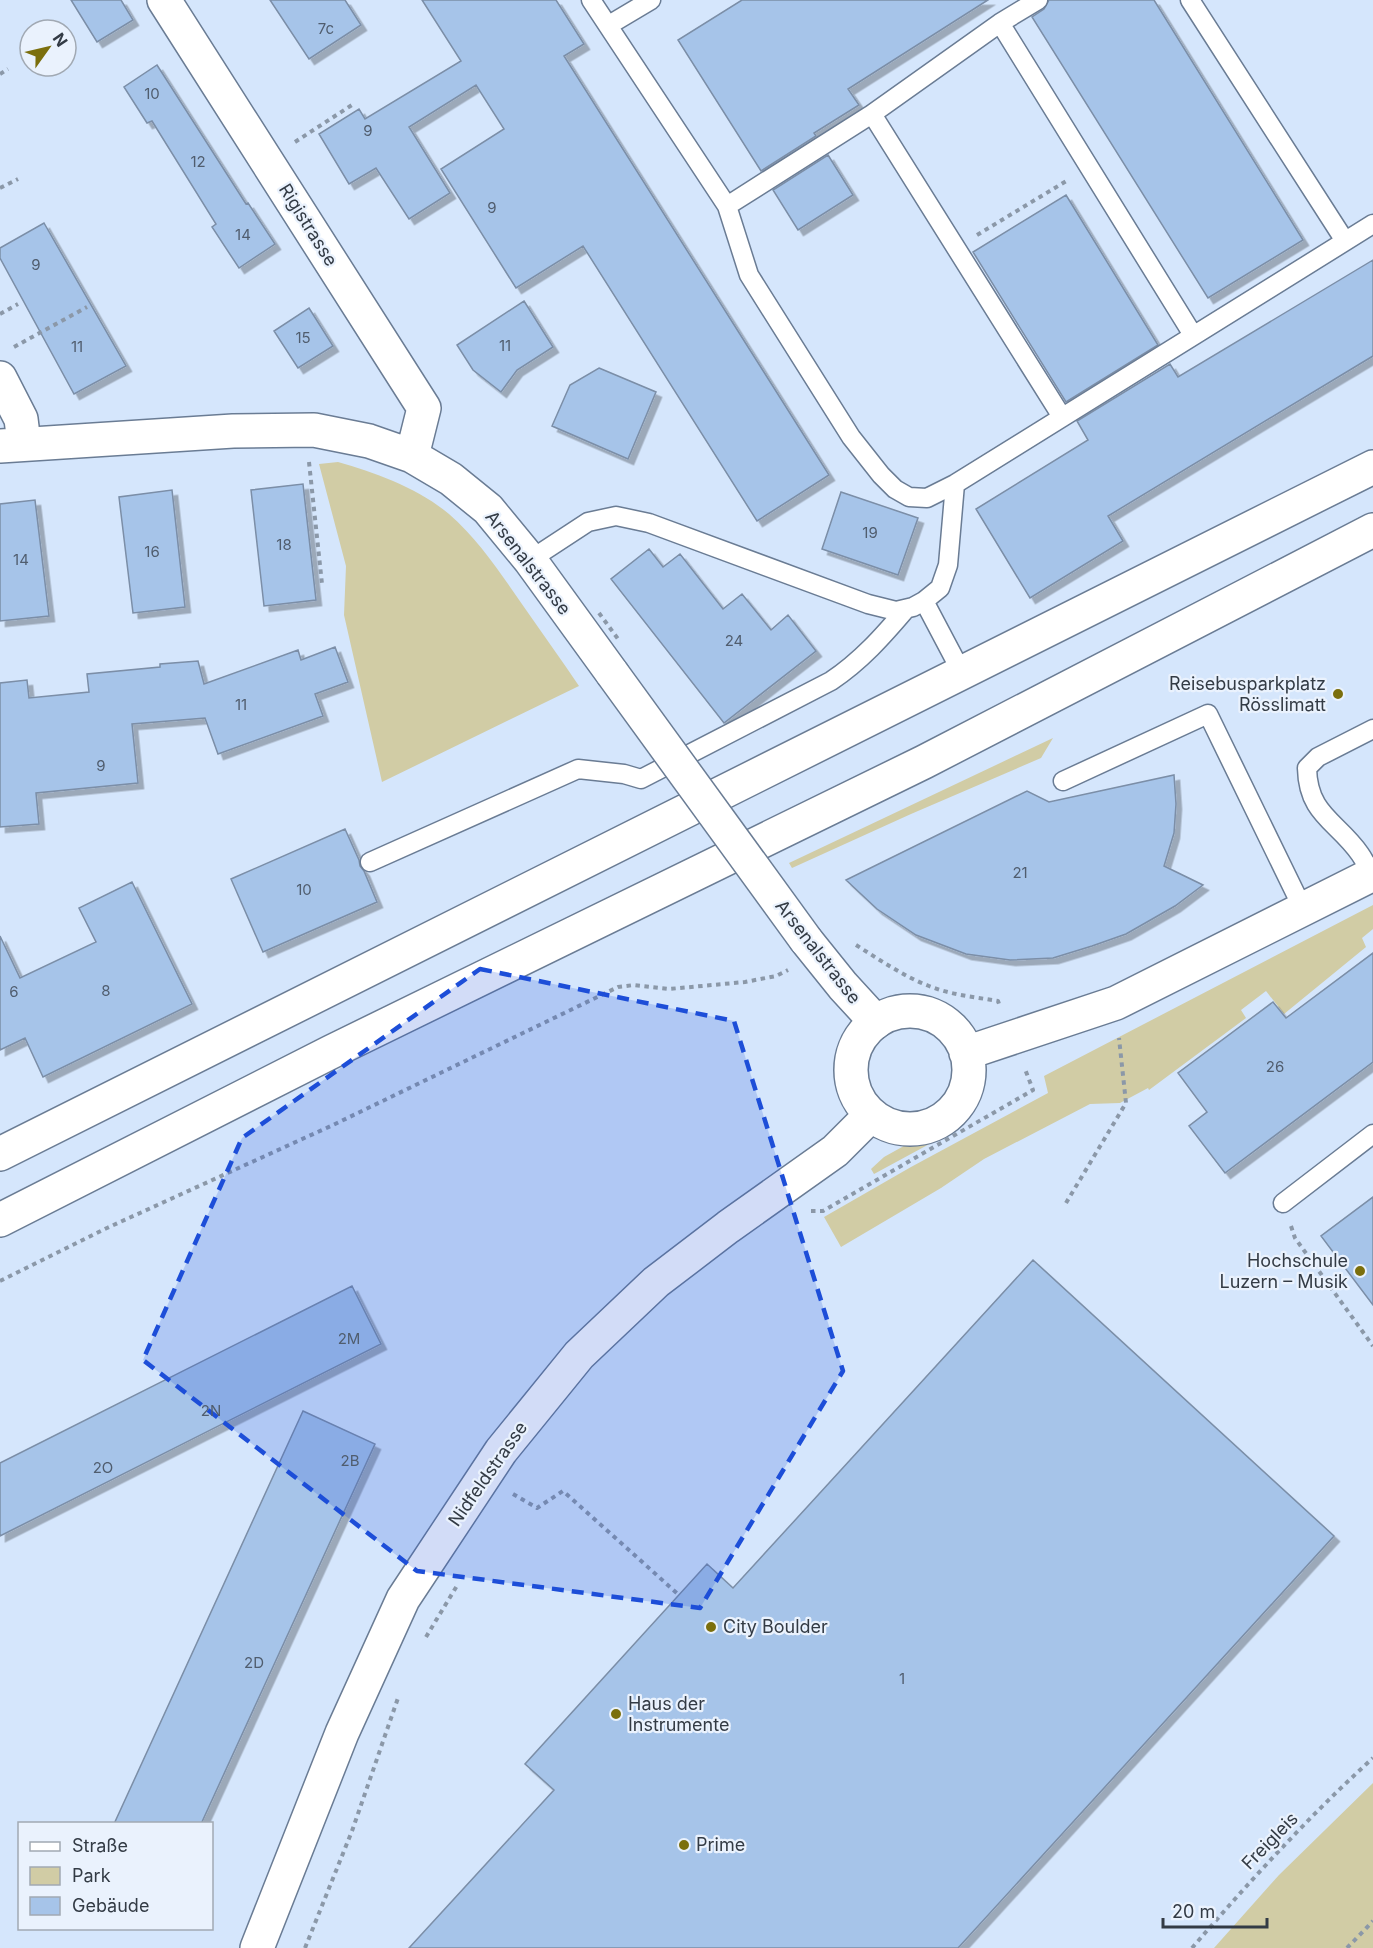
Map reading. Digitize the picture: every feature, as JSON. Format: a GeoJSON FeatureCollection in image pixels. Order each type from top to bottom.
{"type":"FeatureCollection","features":[{"type":"Feature","properties":{"kind":"main road","name":"Rigistrasse"},"geometry":{"type":"LineString","coordinates":[[164,0],[424,408],[411,456]]}},
{"type":"Feature","properties":{"kind":"main road"},"geometry":{"type":"LineString","coordinates":[[5,364],[21,419],[12,445]]}},
{"type":"Feature","properties":{"kind":"main road","name":"Arsenalstrasse"},"geometry":{"type":"LineString","coordinates":[[12,445],[233,431],[308,430],[369,441],[411,456],[451,479],[488,509],[530,560],[612,674],[799,954],[843,986],[876,1022]]}},
{"type":"Feature","properties":{"kind":"main road"},"geometry":{"type":"LineString","coordinates":[[0,1154],[1373,467]]}},
{"type":"Feature","properties":{"kind":"main road"},"geometry":{"type":"LineString","coordinates":[[0,1220],[330,1052],[924,762],[1373,530]]}},
{"type":"Feature","properties":{"kind":"main road"},"geometry":{"type":"LineString","coordinates":[[966,1053],[1116,1004],[1372,875]]}},
{"type":"Feature","properties":{"kind":"main road"},"geometry":{"type":"LineString","coordinates":[[905,1011],[921,1012],[936,1018],[949,1027],[959,1039],[966,1053],[969,1070],[966,1087],[959,1102],[948,1115],[934,1124],[901,1129],[885,1124],[859,1101],[853,1085],[851,1067],[854,1049],[863,1034],[876,1022],[890,1015],[905,1011]]}},
{"type":"Feature","properties":{"kind":"main road","name":"Nidfeldstrasse"},"geometry":{"type":"LineString","coordinates":[[257,1948],[342,1734],[403,1599],[501,1451],[579,1355],[656,1282],[728,1227],[835,1151],[871,1114]]}},
{"type":"Feature","properties":{"kind":"lane"},"geometry":{"type":"LineString","coordinates":[[591,0],[727,206],[749,275],[851,437],[881,475],[895,489],[909,497],[927,498],[955,484],[1373,224]]}},
{"type":"Feature","properties":{"kind":"lane"},"geometry":{"type":"LineString","coordinates":[[609,25],[651,0]]}},
{"type":"Feature","properties":{"kind":"lane"},"geometry":{"type":"LineString","coordinates":[[727,206],[872,114],[1000,23],[1038,0]]}},
{"type":"Feature","properties":{"kind":"lane"},"geometry":{"type":"LineString","coordinates":[[1190,0],[1345,241]]}},
{"type":"Feature","properties":{"kind":"lane"},"geometry":{"type":"LineString","coordinates":[[1000,23],[1193,335]]}},
{"type":"Feature","properties":{"kind":"lane"},"geometry":{"type":"LineString","coordinates":[[872,114],[1062,417]]}},
{"type":"Feature","properties":{"kind":"lane"},"geometry":{"type":"LineString","coordinates":[[530,560],[588,522],[616,516],[649,523],[868,604],[896,611],[924,601],[940,588],[948,565],[955,484]]}},
{"type":"Feature","properties":{"kind":"lane"},"geometry":{"type":"LineString","coordinates":[[924,601],[962,673]]}},
{"type":"Feature","properties":{"kind":"lane"},"geometry":{"type":"LineString","coordinates":[[370,862],[578,769],[624,774],[640,779],[831,681],[853,667],[906,609]]}},
{"type":"Feature","properties":{"kind":"lane"},"geometry":{"type":"LineString","coordinates":[[1063,781],[1208,714],[1303,909]]}},
{"type":"Feature","properties":{"kind":"lane"},"geometry":{"type":"LineString","coordinates":[[1372,875],[1361,856],[1327,820],[1314,802],[1307,785],[1307,768],[1318,757],[1373,729]]}},
{"type":"Feature","properties":{"kind":"lane"},"geometry":{"type":"LineString","coordinates":[[1283,1203],[1373,1134]]}},
{"type":"Feature","properties":{"kind":"path"},"geometry":{"type":"LineString","coordinates":[[0,74],[8,69]]}},
{"type":"Feature","properties":{"kind":"path"},"geometry":{"type":"LineString","coordinates":[[266,160],[355,103]]}},
{"type":"Feature","properties":{"kind":"path"},"geometry":{"type":"LineString","coordinates":[[956,248],[1089,167]]}},
{"type":"Feature","properties":{"kind":"path"},"geometry":{"type":"LineString","coordinates":[[0,188],[18,179]]}},
{"type":"Feature","properties":{"kind":"path"},"geometry":{"type":"LineString","coordinates":[[0,314],[18,304]]}},
{"type":"Feature","properties":{"kind":"path"},"geometry":{"type":"LineString","coordinates":[[5,364],[87,307]]}},
{"type":"Feature","properties":{"kind":"path"},"geometry":{"type":"LineString","coordinates":[[308,430],[308,451],[322,584]]}},
{"type":"Feature","properties":{"kind":"path"},"geometry":{"type":"LineString","coordinates":[[805,1210],[823,1211],[1034,1090],[998,1001],[930,987],[885,964],[848,940]]}},
{"type":"Feature","properties":{"kind":"path"},"geometry":{"type":"LineString","coordinates":[[0,1281],[107,1227],[333,1125],[618,987],[634,985],[669,989],[745,982],[776,976],[799,954]]}},
{"type":"Feature","properties":{"kind":"path"},"geometry":{"type":"LineString","coordinates":[[1066,1203],[1126,1103],[1118,1031]]}},
{"type":"Feature","properties":{"kind":"path"},"geometry":{"type":"LineString","coordinates":[[1283,1203],[1295,1238],[1373,1346]]}},
{"type":"Feature","properties":{"kind":"path"},"geometry":{"type":"LineString","coordinates":[[509,1504],[522,1486]]}},
{"type":"Feature","properties":{"kind":"path"},"geometry":{"type":"LineString","coordinates":[[510,1492],[537,1508],[563,1491],[679,1595]]}},
{"type":"Feature","properties":{"kind":"path"},"geometry":{"type":"LineString","coordinates":[[422,1644],[462,1576]]}},
{"type":"Feature","properties":{"kind":"path"},"geometry":{"type":"LineString","coordinates":[[305,1948],[352,1831],[401,1691]]}},
{"type":"Feature","properties":{"kind":"path","name":"Freigleis"},"geometry":{"type":"LineString","coordinates":[[1191,1948],[1276,1853],[1373,1758]]}},
{"type":"Feature","properties":{"kind":"path"},"geometry":{"type":"LineString","coordinates":[[1347,1948],[1373,1921]]}},
{"type":"Feature","properties":{"kind":"highlighted area"},"geometry":{"type":"Polygon","coordinates":[[[480,969],[734,1021],[843,1371],[700,1608],[417,1571],[143,1360],[242,1138],[480,969]]]}},
{"type":"Feature","properties":{"kind":"green space"},"geometry":{"type":"Polygon","coordinates":[[[338,462],[382,476],[424,496],[460,524],[498,570],[579,686],[382,782],[344,615],[346,566],[319,464],[338,462]]]}},
{"type":"Feature","properties":{"kind":"green space"},"geometry":{"type":"Polygon","coordinates":[[[1053,738],[1041,758],[792,868],[789,863],[1053,738]]]}},
{"type":"Feature","properties":{"kind":"green space"},"geometry":{"type":"Polygon","coordinates":[[[1373,905],[1373,929],[1362,938],[1366,947],[1284,1014],[1266,991],[1241,1010],[1246,1018],[1149,1090],[1148,1088],[1120,1103],[1090,1104],[984,1159],[941,1188],[841,1247],[824,1217],[1048,1093],[1044,1076],[1373,905]]]}},
{"type":"Feature","properties":{"kind":"green space"},"geometry":{"type":"Polygon","coordinates":[[[946,1135],[874,1174],[871,1169],[884,1157],[911,1142],[946,1135]]]}},
{"type":"Feature","properties":{"kind":"green space"},"geometry":{"type":"Polygon","coordinates":[[[1373,1783],[1373,1948],[1214,1948],[1279,1875],[1373,1783]]]}},
{"type":"Feature","properties":{"kind":"building"},"geometry":{"type":"Polygon","coordinates":[[[71,0],[121,0],[133,20],[97,42],[71,0]]]}},
{"type":"Feature","properties":{"kind":"building"},"geometry":{"type":"Polygon","coordinates":[[[270,0],[345,0],[361,25],[309,59],[270,0]]]}},
{"type":"Feature","properties":{"kind":"building"},"geometry":{"type":"Polygon","coordinates":[[[422,0],[556,0],[584,44],[564,56],[829,475],[757,521],[583,246],[516,288],[441,169],[504,129],[476,85],[409,127],[450,193],[409,219],[376,168],[349,184],[319,134],[359,109],[365,119],[461,61],[422,0]]]}},
{"type":"Feature","properties":{"kind":"building"},"geometry":{"type":"Polygon","coordinates":[[[742,0],[988,0],[848,89],[859,105],[814,133],[816,136],[761,171],[678,40],[742,0]]]}},
{"type":"Feature","properties":{"kind":"building"},"geometry":{"type":"Polygon","coordinates":[[[1049,0],[1154,0],[1303,240],[1208,298],[1032,17],[1044,9],[1049,0]]]}},
{"type":"Feature","properties":{"kind":"building"},"geometry":{"type":"Polygon","coordinates":[[[157,65],[246,204],[248,203],[275,244],[239,268],[212,227],[216,224],[152,121],[147,123],[124,87],[157,65]]]}},
{"type":"Feature","properties":{"kind":"building"},"geometry":{"type":"Polygon","coordinates":[[[828,155],[853,195],[798,230],[773,190],[828,155]]]}},
{"type":"Feature","properties":{"kind":"building"},"geometry":{"type":"Polygon","coordinates":[[[1066,195],[1158,345],[1066,402],[973,252],[1066,195]]]}},
{"type":"Feature","properties":{"kind":"building"},"geometry":{"type":"Polygon","coordinates":[[[44,223],[126,366],[74,394],[0,258],[0,248],[44,223]]]}},
{"type":"Feature","properties":{"kind":"building"},"geometry":{"type":"Polygon","coordinates":[[[1373,260],[1373,356],[1108,516],[1123,541],[1030,598],[976,509],[1088,440],[1077,421],[1170,364],[1178,377],[1373,260]]]}},
{"type":"Feature","properties":{"kind":"building"},"geometry":{"type":"Polygon","coordinates":[[[524,301],[553,347],[517,370],[501,392],[473,370],[457,345],[524,301]]]}},
{"type":"Feature","properties":{"kind":"building"},"geometry":{"type":"Polygon","coordinates":[[[309,308],[333,346],[298,368],[274,331],[309,308]]]}},
{"type":"Feature","properties":{"kind":"building"},"geometry":{"type":"Polygon","coordinates":[[[599,368],[656,392],[628,459],[552,426],[570,385],[599,368]]]}},
{"type":"Feature","properties":{"kind":"building"},"geometry":{"type":"Polygon","coordinates":[[[303,484],[316,600],[264,606],[251,490],[303,484]]]}},
{"type":"Feature","properties":{"kind":"building"},"geometry":{"type":"Polygon","coordinates":[[[172,490],[185,607],[133,613],[119,497],[172,490]]]}},
{"type":"Feature","properties":{"kind":"building"},"geometry":{"type":"Polygon","coordinates":[[[841,492],[918,518],[898,575],[822,549],[841,492]]]}},
{"type":"Feature","properties":{"kind":"building"},"geometry":{"type":"Polygon","coordinates":[[[35,500],[49,616],[0,621],[0,504],[35,500]]]}},
{"type":"Feature","properties":{"kind":"building"},"geometry":{"type":"Polygon","coordinates":[[[649,549],[663,567],[680,554],[723,609],[742,594],[771,630],[788,615],[816,651],[724,723],[611,579],[649,549]]]}},
{"type":"Feature","properties":{"kind":"building"},"geometry":{"type":"Polygon","coordinates":[[[335,647],[348,682],[315,694],[323,716],[218,754],[205,718],[132,724],[138,783],[36,793],[39,824],[0,827],[0,683],[27,680],[29,698],[89,692],[87,674],[198,661],[204,684],[298,650],[301,660],[335,647]]]}},
{"type":"Feature","properties":{"kind":"building"},"geometry":{"type":"Polygon","coordinates":[[[1174,775],[1176,804],[1174,833],[1164,866],[1203,885],[1175,906],[1126,934],[1092,946],[1053,958],[1010,960],[966,954],[916,935],[877,909],[846,880],[1027,791],[1049,802],[1174,775]]]}},
{"type":"Feature","properties":{"kind":"building"},"geometry":{"type":"Polygon","coordinates":[[[345,829],[377,902],[263,952],[231,879],[345,829]]]}},
{"type":"Feature","properties":{"kind":"building"},"geometry":{"type":"Polygon","coordinates":[[[132,882],[192,1004],[43,1077],[25,1038],[0,1050],[0,936],[20,978],[96,942],[79,908],[132,882]]]}},
{"type":"Feature","properties":{"kind":"building"},"geometry":{"type":"Polygon","coordinates":[[[1373,953],[1373,1062],[1225,1173],[1189,1126],[1207,1112],[1178,1073],[1273,1002],[1286,1018],[1373,953]]]}},
{"type":"Feature","properties":{"kind":"building","name":"Hochschule Luzern – Musik"},"geometry":{"type":"Polygon","coordinates":[[[1373,1197],[1373,1305],[1321,1236],[1373,1197]]]}},
{"type":"Feature","properties":{"kind":"building"},"geometry":{"type":"Polygon","coordinates":[[[1033,1260],[1334,1536],[958,1948],[409,1948],[554,1790],[525,1764],[707,1564],[733,1588],[1033,1260]]]}},
{"type":"Feature","properties":{"kind":"building"},"geometry":{"type":"Polygon","coordinates":[[[352,1286],[381,1344],[0,1536],[0,1463],[352,1286]]]}},
{"type":"Feature","properties":{"kind":"building"},"geometry":{"type":"Polygon","coordinates":[[[303,1411],[375,1444],[202,1822],[115,1822],[303,1411]]]}},
{"type":"Feature","properties":{"kind":"place","name":"Reisebusparkplatz Rösslimatt"},"geometry":{"type":"Point","coordinates":[1338,694]}},
{"type":"Feature","properties":{"kind":"place","name":"Hochschule Luzern – Musik"},"geometry":{"type":"Point","coordinates":[1360,1271]}},
{"type":"Feature","properties":{"kind":"place","name":"City Boulder"},"geometry":{"type":"Point","coordinates":[711,1627]}},
{"type":"Feature","properties":{"kind":"place","name":"Haus der Instrumente"},"geometry":{"type":"Point","coordinates":[616,1714]}},
{"type":"Feature","properties":{"kind":"place","name":"Prime"},"geometry":{"type":"Point","coordinates":[684,1845]}}]}
